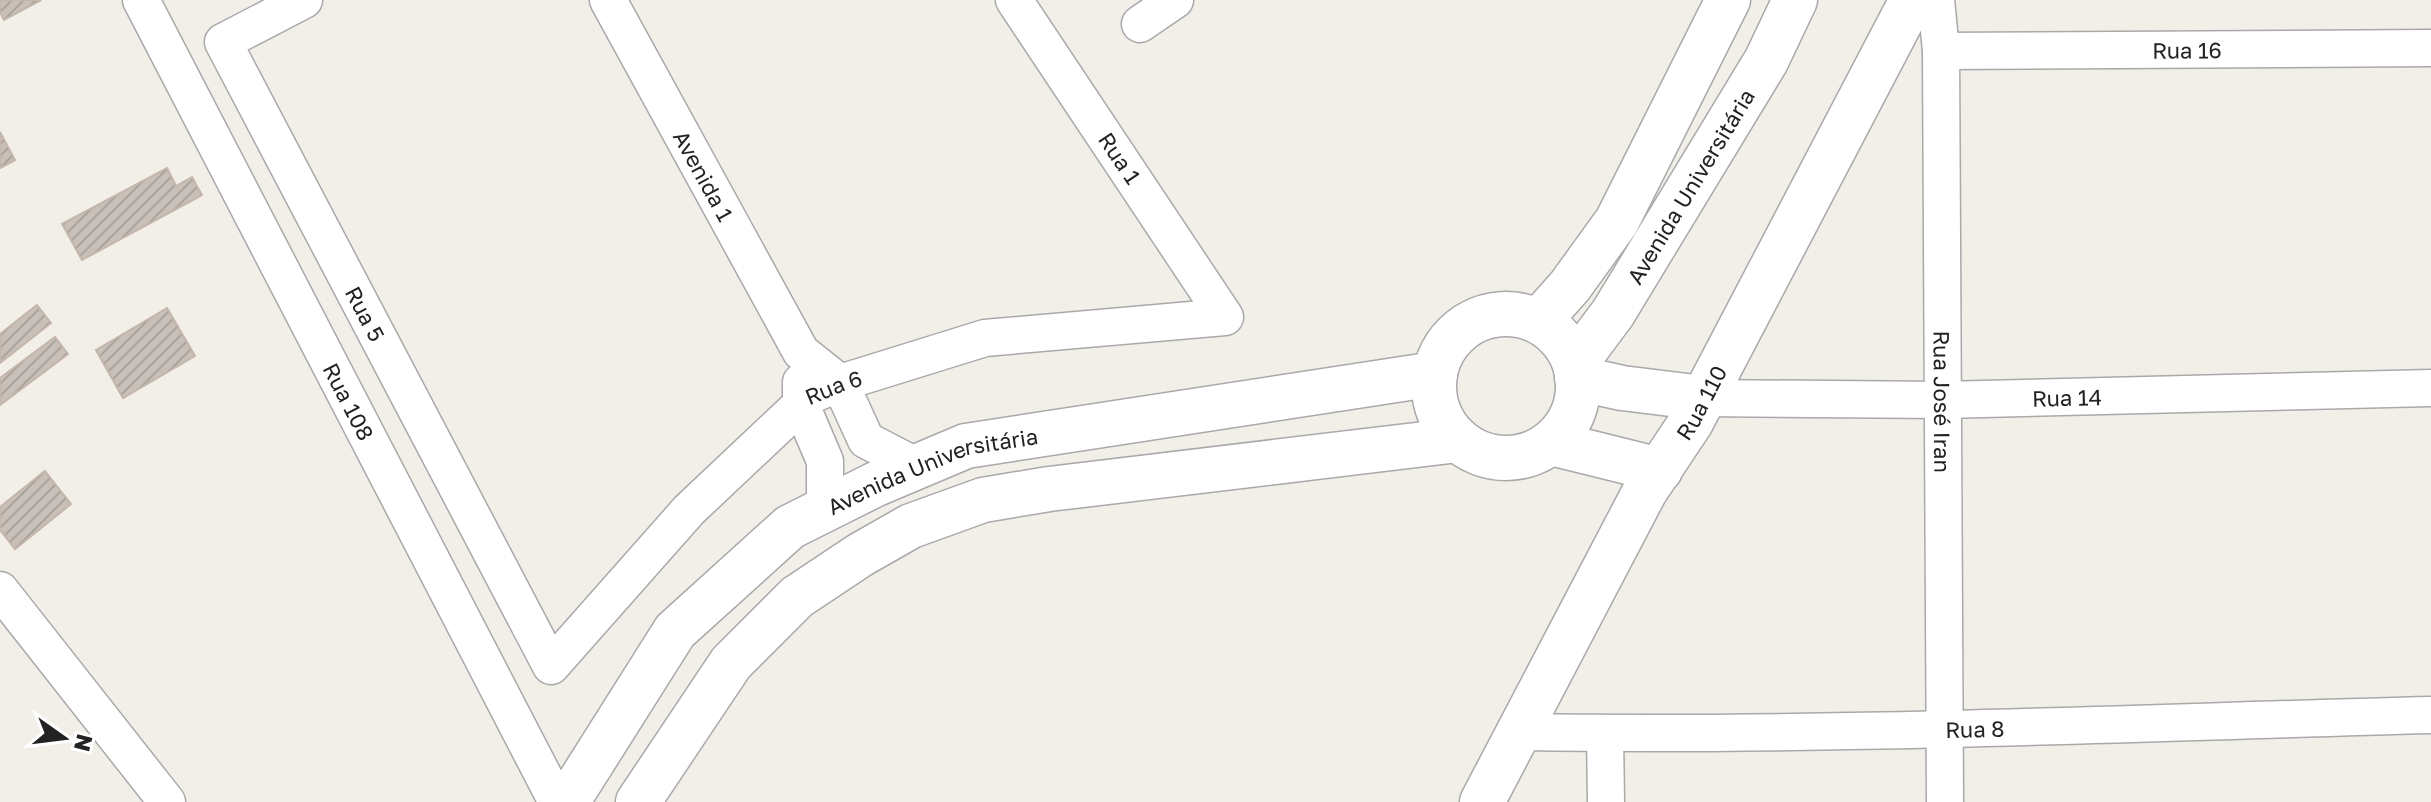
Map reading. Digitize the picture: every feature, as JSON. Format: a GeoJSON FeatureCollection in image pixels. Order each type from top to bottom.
{"type":"FeatureCollection","features":[{"type":"Feature","properties":{"kind":"street","name":"Rua 108"},"geometry":{"type":"LineString","coordinates":[[141,0],[557,802]]}},
{"type":"Feature","properties":{"kind":"street","name":"Rua 5"},"geometry":{"type":"LineString","coordinates":[[304,0],[223,42],[551,666]]}},
{"type":"Feature","properties":{"kind":"street","name":"Avenida 1"},"geometry":{"type":"LineString","coordinates":[[608,0],[801,352],[840,383]]}},
{"type":"Feature","properties":{"kind":"street","name":"Rua 1"},"geometry":{"type":"LineString","coordinates":[[1014,0],[1225,317]]}},
{"type":"Feature","properties":{"kind":"street"},"geometry":{"type":"LineString","coordinates":[[1140,24],[1175,0]]}},
{"type":"Feature","properties":{"kind":"street","name":"Avenida Universitária"},"geometry":{"type":"LineString","coordinates":[[1539,321],[1570,286],[1617,221],[1728,0]]}},
{"type":"Feature","properties":{"kind":"street","name":"Avenida Universitária"},"geometry":{"type":"LineString","coordinates":[[1551,443],[1566,427],[1575,407],[1576,371],[1766,61],[1795,0]]}},
{"type":"Feature","properties":{"kind":"street","name":"Rua 110"},"geometry":{"type":"LineString","coordinates":[[1482,802],[1645,491],[1691,422],[1912,0]]}},
{"type":"Feature","properties":{"kind":"street","name":"Rua José Iran"},"geometry":{"type":"LineString","coordinates":[[1936,0],[1941,51],[1945,802]]}},
{"type":"Feature","properties":{"kind":"street"},"geometry":{"type":"LineString","coordinates":[[1709,40],[1766,61]]}},
{"type":"Feature","properties":{"kind":"street","name":"Rua 16"},"geometry":{"type":"LineString","coordinates":[[1941,51],[2431,48]]}},
{"type":"Feature","properties":{"kind":"street"},"geometry":{"type":"LineString","coordinates":[[1660,470],[1551,443],[1533,453],[1514,458],[1494,457],[1474,451],[1458,440],[1443,421],[1435,398],[1435,374],[1444,349],[1462,329],[1474,322],[1486,316],[1513,314],[1539,321],[1561,339],[1576,371],[1622,388],[1703,398]]}},
{"type":"Feature","properties":{"kind":"street","name":"Rua 6"},"geometry":{"type":"LineString","coordinates":[[551,666],[689,510],[811,395],[985,338],[1225,317]]}},
{"type":"Feature","properties":{"kind":"street","name":"Avenida 1"},"geometry":{"type":"LineString","coordinates":[[801,352],[801,405]]}},
{"type":"Feature","properties":{"kind":"street","name":"Avenida Universitária"},"geometry":{"type":"LineString","coordinates":[[567,802],[675,631],[790,527],[916,466],[966,446],[1435,374]]}},
{"type":"Feature","properties":{"kind":"street"},"geometry":{"type":"LineString","coordinates":[[840,383],[866,440],[916,466]]}},
{"type":"Feature","properties":{"kind":"street","name":"Rua 14"},"geometry":{"type":"LineString","coordinates":[[1703,398],[1943,400],[2431,388]]}},
{"type":"Feature","properties":{"kind":"street"},"geometry":{"type":"LineString","coordinates":[[801,405],[825,461],[825,510]]}},
{"type":"Feature","properties":{"kind":"street","name":"Avenida Universitária"},"geometry":{"type":"LineString","coordinates":[[638,802],[731,663],[797,597],[911,526],[983,500],[1049,489],[1458,440]]}},
{"type":"Feature","properties":{"kind":"street"},"geometry":{"type":"LineString","coordinates":[[0,590],[167,802]]}},
{"type":"Feature","properties":{"kind":"street","name":"Rua 8"},"geometry":{"type":"LineString","coordinates":[[1517,732],[1605,734],[2431,715]]}},
{"type":"Feature","properties":{"kind":"street"},"geometry":{"type":"LineString","coordinates":[[1605,734],[1606,802]]}},
{"type":"Feature","properties":{"kind":"building"},"geometry":{"type":"Polygon","coordinates":[[[0,0],[41,0],[4,20],[0,0]]]}},
{"type":"Feature","properties":{"kind":"building"},"geometry":{"type":"Polygon","coordinates":[[[0,132],[15,160],[0,168],[0,132]]]}},
{"type":"Feature","properties":{"kind":"building"},"geometry":{"type":"Polygon","coordinates":[[[167,168],[176,186],[192,177],[202,195],[82,260],[62,224],[167,168]]]}},
{"type":"Feature","properties":{"kind":"building"},"geometry":{"type":"Polygon","coordinates":[[[37,305],[51,323],[0,363],[0,334],[37,305]]]}},
{"type":"Feature","properties":{"kind":"building"},"geometry":{"type":"Polygon","coordinates":[[[167,308],[195,356],[123,398],[96,350],[167,308]]]}},
{"type":"Feature","properties":{"kind":"building"},"geometry":{"type":"Polygon","coordinates":[[[55,337],[68,354],[0,405],[0,378],[55,337]]]}},
{"type":"Feature","properties":{"kind":"building"},"geometry":{"type":"Polygon","coordinates":[[[45,471],[71,504],[15,549],[0,530],[0,507],[45,471]]]}}]}
